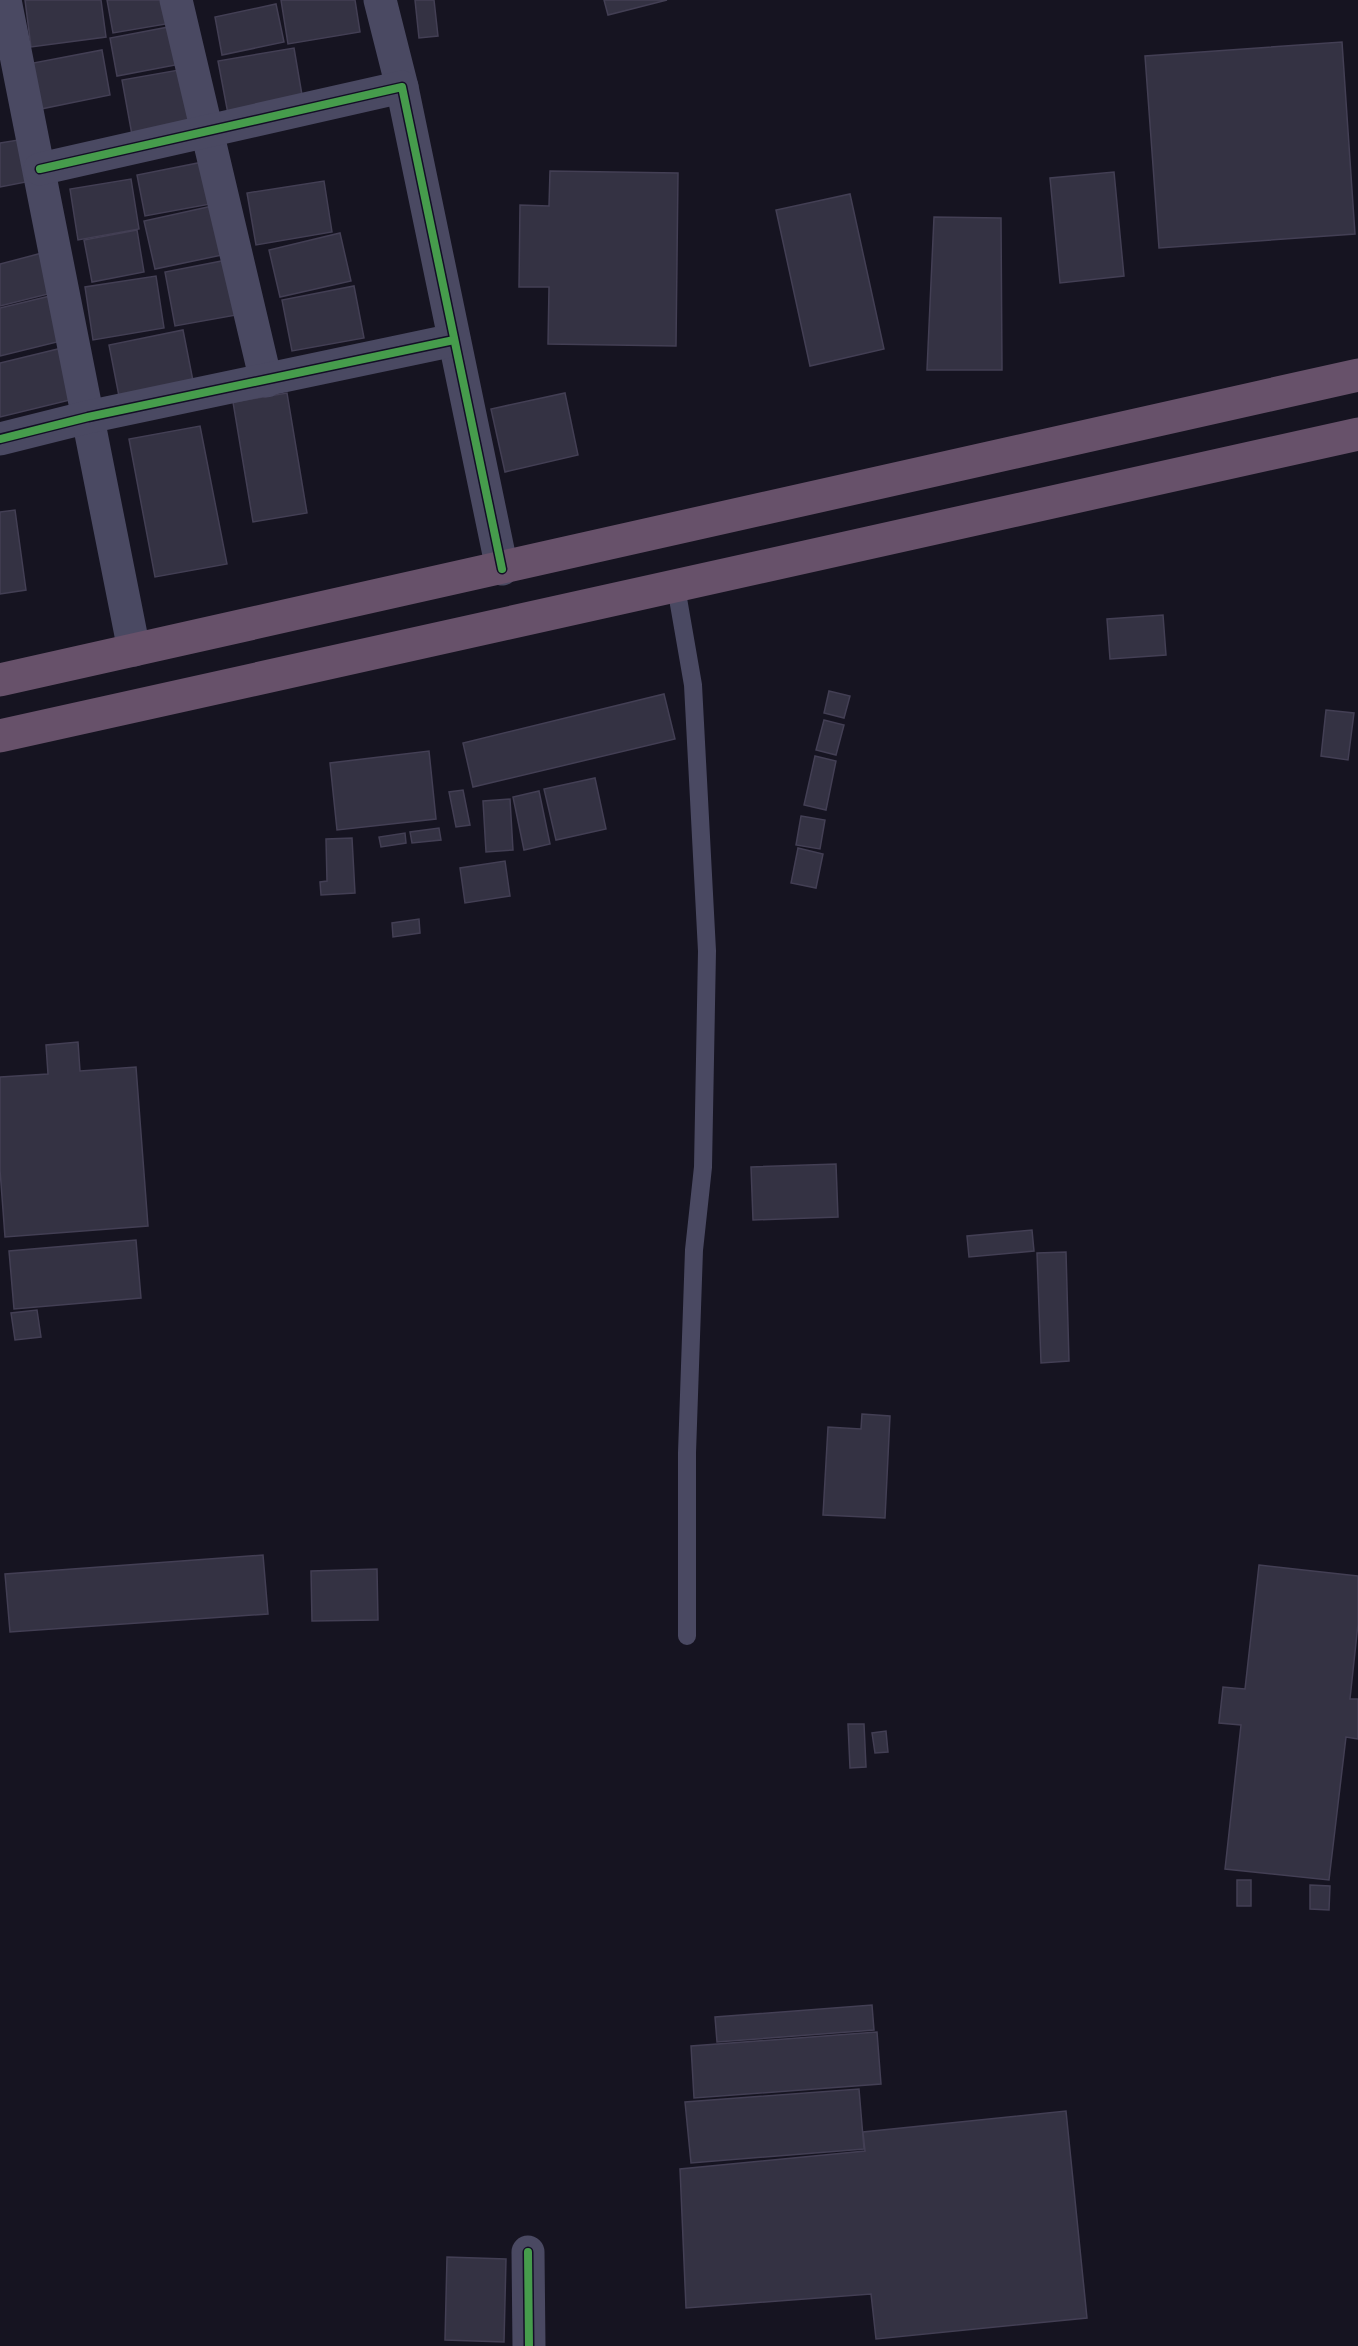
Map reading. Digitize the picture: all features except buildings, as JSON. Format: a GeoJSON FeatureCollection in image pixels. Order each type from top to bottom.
{"type":"FeatureCollection","features":[{"type":"Feature","properties":{"kind":"highway"},"geometry":{"type":"LineString","coordinates":[[0,680],[1358,375]]}},
{"type":"Feature","properties":{"kind":"highway"},"geometry":{"type":"LineString","coordinates":[[0,736],[1358,435]]}},
{"type":"Feature","properties":{"kind":"street"},"geometry":{"type":"LineString","coordinates":[[5,0],[134,650]]}},
{"type":"Feature","properties":{"kind":"street"},"geometry":{"type":"LineString","coordinates":[[176,0],[266,381]]}},
{"type":"Feature","properties":{"kind":"street"},"geometry":{"type":"LineString","coordinates":[[380,0],[402,87],[502,569]]}},
{"type":"Feature","properties":{"kind":"street"},"geometry":{"type":"LineString","coordinates":[[40,169],[402,87]]}},
{"type":"Feature","properties":{"kind":"street"},"geometry":{"type":"LineString","coordinates":[[0,440],[88,417],[454,340]]}},
{"type":"Feature","properties":{"kind":"street"},"geometry":{"type":"LineString","coordinates":[[528,2252],[529,2346]]}},
{"type":"Feature","properties":{"kind":"lane"},"geometry":{"type":"LineString","coordinates":[[676,588],[693,685],[707,951],[702,1167],[694,1250],[687,1441],[687,1636]]}},
{"type":"Feature","properties":{"kind":"cycle path"},"geometry":{"type":"LineString","coordinates":[[40,169],[402,87],[502,569]]}},
{"type":"Feature","properties":{"kind":"cycle path"},"geometry":{"type":"LineString","coordinates":[[0,439],[88,417],[454,340]]}},
{"type":"Feature","properties":{"kind":"cycle path"},"geometry":{"type":"LineString","coordinates":[[528,2252],[529,2346]]}}]}
